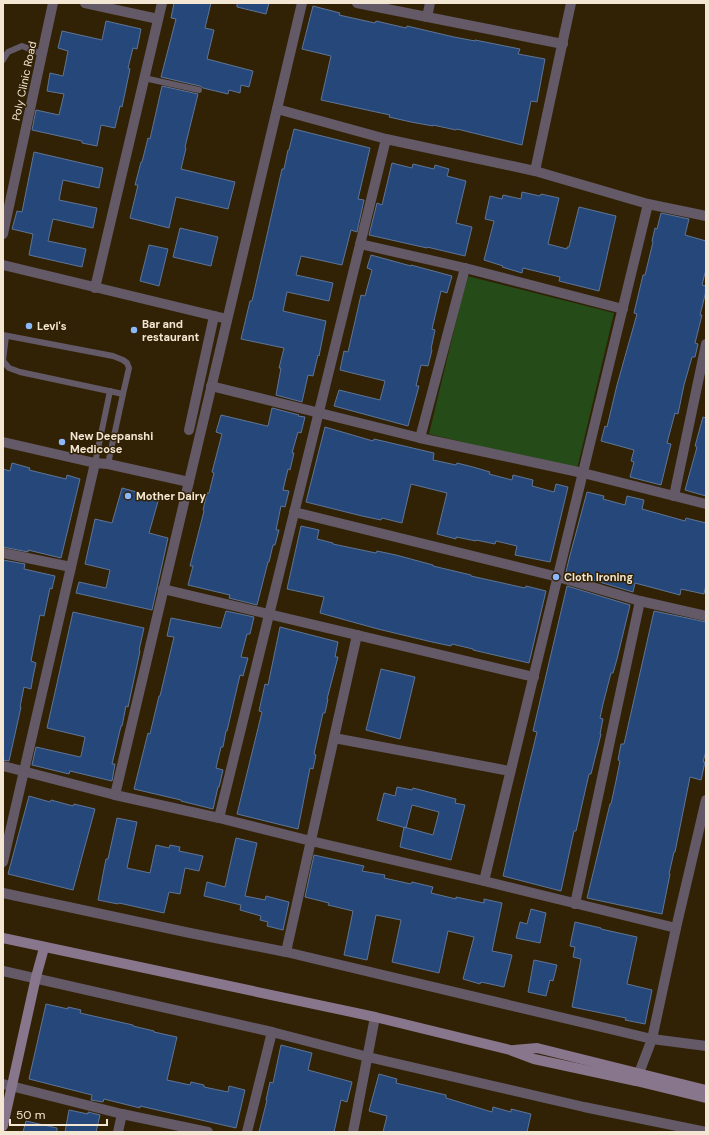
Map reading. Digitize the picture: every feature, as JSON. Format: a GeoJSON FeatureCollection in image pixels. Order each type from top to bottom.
{"type":"FeatureCollection","features":[{"type":"Feature","properties":{"kind":"street","name":"Poly Clinic Road"},"geometry":{"type":"LineString","coordinates":[[3,234],[53,3]]}},
{"type":"Feature","properties":{"kind":"street"},"geometry":{"type":"LineString","coordinates":[[86,3],[158,19]]}},
{"type":"Feature","properties":{"kind":"street"},"geometry":{"type":"LineString","coordinates":[[96,288],[162,3]]}},
{"type":"Feature","properties":{"kind":"street"},"geometry":{"type":"LineString","coordinates":[[115,795],[302,3]]}},
{"type":"Feature","properties":{"kind":"street"},"geometry":{"type":"LineString","coordinates":[[357,3],[563,44]]}},
{"type":"Feature","properties":{"kind":"street"},"geometry":{"type":"LineString","coordinates":[[427,17],[430,3]]}},
{"type":"Feature","properties":{"kind":"street"},"geometry":{"type":"LineString","coordinates":[[535,171],[571,3]]}},
{"type":"Feature","properties":{"kind":"street"},"geometry":{"type":"LineString","coordinates":[[277,109],[386,139],[535,171],[648,204],[706,216]]}},
{"type":"Feature","properties":{"kind":"street"},"geometry":{"type":"LineString","coordinates":[[219,818],[386,139]]}},
{"type":"Feature","properties":{"kind":"street"},"geometry":{"type":"LineString","coordinates":[[484,881],[648,204]]}},
{"type":"Feature","properties":{"kind":"street"},"geometry":{"type":"LineString","coordinates":[[360,244],[465,268],[623,309]]}},
{"type":"Feature","properties":{"kind":"street"},"geometry":{"type":"LineString","coordinates":[[3,266],[227,319]]}},
{"type":"Feature","properties":{"kind":"street"},"geometry":{"type":"LineString","coordinates":[[420,438],[465,268]]}},
{"type":"Feature","properties":{"kind":"street"},"geometry":{"type":"LineString","coordinates":[[189,430],[214,316]]}},
{"type":"Feature","properties":{"kind":"street"},"geometry":{"type":"LineString","coordinates":[[674,496],[706,344]]}},
{"type":"Feature","properties":{"kind":"street"},"geometry":{"type":"LineString","coordinates":[[211,386],[420,438],[583,473],[706,504]]}},
{"type":"Feature","properties":{"kind":"street"},"geometry":{"type":"LineString","coordinates":[[3,442],[189,482]]}},
{"type":"Feature","properties":{"kind":"street"},"geometry":{"type":"LineString","coordinates":[[3,862],[95,463]]}},
{"type":"Feature","properties":{"kind":"street"},"geometry":{"type":"LineString","coordinates":[[294,512],[558,577],[640,601],[706,616]]}},
{"type":"Feature","properties":{"kind":"street"},"geometry":{"type":"LineString","coordinates":[[3,553],[71,567]]}},
{"type":"Feature","properties":{"kind":"street"},"geometry":{"type":"LineString","coordinates":[[164,589],[534,677]]}},
{"type":"Feature","properties":{"kind":"street"},"geometry":{"type":"LineString","coordinates":[[574,904],[640,601]]}},
{"type":"Feature","properties":{"kind":"street"},"geometry":{"type":"LineString","coordinates":[[286,952],[357,635]]}},
{"type":"Feature","properties":{"kind":"street"},"geometry":{"type":"LineString","coordinates":[[334,738],[510,771]]}},
{"type":"Feature","properties":{"kind":"street"},"geometry":{"type":"LineString","coordinates":[[3,766],[115,795],[219,818],[676,928]]}},
{"type":"Feature","properties":{"kind":"street"},"geometry":{"type":"LineString","coordinates":[[637,1077],[652,1038],[706,800]]}},
{"type":"Feature","properties":{"kind":"street"},"geometry":{"type":"LineString","coordinates":[[3,893],[286,952],[652,1038],[706,1046]]}},
{"type":"Feature","properties":{"kind":"street"},"geometry":{"type":"LineString","coordinates":[[3,938],[44,948],[375,1017],[510,1050],[537,1048],[706,1098]]}},
{"type":"Feature","properties":{"kind":"street"},"geometry":{"type":"LineString","coordinates":[[3,1126],[7,1085],[44,948]]}},
{"type":"Feature","properties":{"kind":"street"},"geometry":{"type":"LineString","coordinates":[[3,971],[36,977],[272,1032],[368,1057],[584,1107],[706,1132]]}},
{"type":"Feature","properties":{"kind":"street"},"geometry":{"type":"LineString","coordinates":[[353,1132],[375,1017]]}},
{"type":"Feature","properties":{"kind":"street"},"geometry":{"type":"LineString","coordinates":[[247,1132],[272,1032]]}},
{"type":"Feature","properties":{"kind":"street"},"geometry":{"type":"LineString","coordinates":[[637,1077],[706,1090]]}},
{"type":"Feature","properties":{"kind":"street"},"geometry":{"type":"LineString","coordinates":[[7,1085],[122,1114],[208,1132]]}},
{"type":"Feature","properties":{"kind":"street"},"geometry":{"type":"LineString","coordinates":[[118,1132],[122,1114]]}},
{"type":"Feature","properties":{"kind":"lane"},"geometry":{"type":"LineString","coordinates":[[3,60],[8,52],[22,46],[42,54]]}},
{"type":"Feature","properties":{"kind":"lane"},"geometry":{"type":"LineString","coordinates":[[144,78],[199,90]]}},
{"type":"Feature","properties":{"kind":"lane"},"geometry":{"type":"LineString","coordinates":[[108,464],[129,368],[127,363],[113,356],[4,335],[3,361],[9,368],[20,372],[123,394]]}},
{"type":"Feature","properties":{"kind":"lane"},"geometry":{"type":"LineString","coordinates":[[95,463],[110,391]]}},
{"type":"Feature","properties":{"kind":"green space"},"geometry":{"type":"Polygon","coordinates":[[[467,276],[614,313],[577,469],[429,434],[467,276]]]}},
{"type":"Feature","properties":{"kind":"building"},"geometry":{"type":"Polygon","coordinates":[[[174,3],[211,3],[205,28],[214,30],[207,59],[253,71],[249,87],[241,85],[240,93],[229,90],[228,94],[161,77],[176,19],[171,18],[174,3]]]}},
{"type":"Feature","properties":{"kind":"building"},"geometry":{"type":"Polygon","coordinates":[[[237,3],[269,3],[266,14],[237,7],[237,3]]]}},
{"type":"Feature","properties":{"kind":"building"},"geometry":{"type":"Polygon","coordinates":[[[313,6],[340,13],[339,15],[375,23],[376,21],[406,28],[407,26],[454,37],[520,49],[518,54],[545,59],[537,102],[531,101],[522,145],[457,129],[411,122],[389,117],[390,115],[321,100],[331,56],[302,49],[313,6]]]}},
{"type":"Feature","properties":{"kind":"building"},"geometry":{"type":"Polygon","coordinates":[[[106,21],[141,29],[137,49],[133,48],[128,68],[130,69],[122,107],[120,106],[115,128],[101,125],[97,146],[82,143],[82,141],[32,130],[36,110],[59,115],[64,94],[47,91],[50,73],[63,76],[68,51],[58,48],[62,31],[102,40],[106,21]]]}},
{"type":"Feature","properties":{"kind":"building"},"geometry":{"type":"Polygon","coordinates":[[[162,86],[198,94],[181,169],[235,182],[228,209],[176,197],[169,228],[130,218],[138,185],[135,185],[148,138],[150,139],[162,86]]]}},
{"type":"Feature","properties":{"kind":"building"},"geometry":{"type":"Polygon","coordinates":[[[294,129],[370,148],[358,199],[364,200],[357,232],[351,230],[342,265],[301,256],[296,275],[333,283],[329,301],[287,292],[283,311],[326,321],[319,356],[318,355],[313,376],[308,375],[302,402],[276,395],[281,368],[279,368],[284,348],[241,339],[250,301],[252,301],[282,169],[284,169],[294,129]]]}},
{"type":"Feature","properties":{"kind":"building"},"geometry":{"type":"Polygon","coordinates":[[[34,152],[103,168],[99,188],[63,180],[59,200],[97,208],[93,228],[53,219],[48,241],[86,249],[82,267],[29,255],[33,234],[12,229],[17,211],[22,212],[34,152]]]}},
{"type":"Feature","properties":{"kind":"building"},"geometry":{"type":"Polygon","coordinates":[[[392,163],[412,168],[413,164],[434,169],[435,165],[449,169],[447,176],[466,181],[456,223],[472,227],[465,256],[369,235],[377,203],[382,205],[392,163]]]}},
{"type":"Feature","properties":{"kind":"building"},"geometry":{"type":"Polygon","coordinates":[[[522,192],[559,198],[548,244],[567,249],[567,247],[569,247],[579,207],[616,216],[599,291],[559,281],[560,277],[523,268],[522,273],[484,260],[494,221],[485,219],[490,196],[502,199],[503,195],[521,199],[522,192]]]}},
{"type":"Feature","properties":{"kind":"building"},"geometry":{"type":"Polygon","coordinates":[[[661,213],[689,219],[685,235],[706,241],[706,269],[702,285],[706,286],[706,291],[695,343],[698,344],[695,357],[692,357],[678,414],[675,413],[667,443],[671,444],[661,485],[630,477],[634,462],[631,461],[634,450],[601,441],[605,426],[607,427],[637,314],[634,313],[643,275],[645,275],[655,228],[657,229],[661,213]]]}},
{"type":"Feature","properties":{"kind":"building"},"geometry":{"type":"Polygon","coordinates":[[[180,228],[218,237],[211,266],[173,257],[180,228]]]}},
{"type":"Feature","properties":{"kind":"building"},"geometry":{"type":"Polygon","coordinates":[[[149,245],[168,249],[159,286],[140,281],[149,245]]]}},
{"type":"Feature","properties":{"kind":"building"},"geometry":{"type":"Polygon","coordinates":[[[371,255],[452,276],[447,293],[441,291],[432,329],[435,330],[432,350],[428,366],[421,365],[416,386],[419,386],[408,426],[334,406],[339,390],[380,400],[385,381],[340,370],[344,351],[348,352],[361,295],[365,296],[372,270],[367,268],[371,255]]]}},
{"type":"Feature","properties":{"kind":"building"},"geometry":{"type":"Polygon","coordinates":[[[272,408],[305,417],[301,433],[298,432],[292,453],[294,453],[290,470],[288,469],[283,490],[289,491],[285,507],[281,506],[276,530],[279,530],[268,562],[257,605],[229,598],[230,595],[188,585],[193,566],[190,566],[207,493],[209,493],[214,473],[212,472],[222,434],[216,432],[221,415],[268,426],[272,408]]]}},
{"type":"Feature","properties":{"kind":"building"},"geometry":{"type":"Polygon","coordinates":[[[703,417],[706,418],[706,496],[685,490],[697,447],[695,446],[703,417]]]}},
{"type":"Feature","properties":{"kind":"building"},"geometry":{"type":"Polygon","coordinates":[[[325,427],[373,441],[374,439],[434,453],[433,460],[473,467],[490,472],[489,474],[512,480],[513,475],[533,480],[532,486],[554,492],[556,484],[568,487],[550,562],[515,555],[517,546],[496,541],[495,544],[456,537],[456,539],[437,534],[447,493],[411,484],[402,523],[382,518],[381,520],[362,516],[306,502],[325,427]]]}},
{"type":"Feature","properties":{"kind":"building"},"geometry":{"type":"Polygon","coordinates":[[[12,463],[30,468],[29,470],[66,479],[67,475],[80,479],[61,558],[28,550],[28,552],[3,547],[3,469],[10,471],[12,463]]]}},
{"type":"Feature","properties":{"kind":"building"},"geometry":{"type":"Polygon","coordinates":[[[122,488],[159,498],[149,533],[168,538],[152,610],[76,593],[79,582],[106,588],[110,570],[85,564],[95,519],[112,523],[122,488]]]}},
{"type":"Feature","properties":{"kind":"building"},"geometry":{"type":"Polygon","coordinates":[[[587,492],[604,496],[603,499],[625,505],[627,496],[644,500],[642,509],[685,521],[686,518],[706,523],[706,584],[704,594],[681,589],[680,595],[635,583],[633,592],[566,572],[587,492]]]}},
{"type":"Feature","properties":{"kind":"building"},"geometry":{"type":"Polygon","coordinates":[[[301,526],[319,530],[317,539],[333,544],[376,553],[377,551],[396,555],[471,576],[546,591],[529,663],[452,644],[451,646],[432,642],[320,613],[324,597],[287,589],[301,526]]]}},
{"type":"Feature","properties":{"kind":"building"},"geometry":{"type":"Polygon","coordinates":[[[3,560],[25,564],[24,569],[55,576],[52,589],[50,588],[44,616],[40,615],[31,661],[36,663],[31,689],[24,687],[9,761],[3,760],[3,560]]]}},
{"type":"Feature","properties":{"kind":"building"},"geometry":{"type":"Polygon","coordinates":[[[567,586],[630,605],[617,659],[613,673],[611,673],[603,704],[600,718],[603,719],[601,734],[591,774],[589,774],[576,831],[574,831],[561,891],[503,876],[537,732],[533,731],[567,586]]]}},
{"type":"Feature","properties":{"kind":"building"},"geometry":{"type":"Polygon","coordinates":[[[226,611],[254,617],[250,634],[247,634],[241,657],[248,658],[243,676],[240,675],[223,747],[221,747],[216,768],[223,770],[213,809],[134,789],[148,733],[150,734],[160,696],[174,637],[167,636],[171,618],[221,628],[226,611]]]}},
{"type":"Feature","properties":{"kind":"building"},"geometry":{"type":"Polygon","coordinates":[[[654,611],[706,622],[706,751],[703,762],[705,762],[701,780],[690,777],[662,914],[587,898],[611,804],[620,761],[618,760],[621,744],[624,744],[654,611]]]}},
{"type":"Feature","properties":{"kind":"building"},"geometry":{"type":"Polygon","coordinates":[[[73,612],[144,628],[128,707],[126,706],[112,764],[115,764],[112,781],[70,771],[69,774],[32,765],[36,747],[81,756],[85,737],[47,728],[73,612]]]}},
{"type":"Feature","properties":{"kind":"building"},"geometry":{"type":"Polygon","coordinates":[[[280,627],[338,642],[335,657],[338,657],[327,699],[325,713],[323,713],[314,754],[316,755],[313,769],[310,768],[298,829],[237,814],[262,712],[259,711],[265,684],[268,685],[280,627]]]}},
{"type":"Feature","properties":{"kind":"building"},"geometry":{"type":"Polygon","coordinates":[[[381,669],[415,677],[400,739],[366,730],[381,669]]]}},
{"type":"Feature","properties":{"kind":"building"},"geometry":{"type":"Polygon","coordinates":[[[397,787],[412,790],[413,788],[456,799],[455,803],[465,805],[451,860],[400,847],[404,827],[377,820],[384,793],[395,796],[397,787]],[[412,805],[406,828],[433,835],[439,812],[412,805]]]}},
{"type":"Feature","properties":{"kind":"building"},"geometry":{"type":"Polygon","coordinates":[[[29,796],[50,802],[51,800],[73,806],[74,804],[95,809],[73,890],[8,874],[29,796]]]}},
{"type":"Feature","properties":{"kind":"building"},"geometry":{"type":"Polygon","coordinates":[[[117,818],[137,822],[127,868],[150,873],[156,845],[169,848],[170,845],[180,847],[179,851],[203,856],[199,871],[185,868],[180,894],[169,892],[164,913],[98,900],[106,859],[108,859],[117,818]]]}},
{"type":"Feature","properties":{"kind":"building"},"geometry":{"type":"Polygon","coordinates":[[[236,838],[257,843],[245,896],[265,900],[266,896],[289,902],[283,930],[267,926],[268,922],[260,920],[261,916],[240,910],[241,905],[204,896],[207,882],[225,887],[236,838]]]}},
{"type":"Feature","properties":{"kind":"building"},"geometry":{"type":"Polygon","coordinates":[[[314,855],[364,866],[362,871],[385,875],[384,878],[433,887],[431,893],[456,899],[456,897],[484,903],[484,899],[502,903],[492,951],[512,955],[504,987],[481,982],[480,984],[463,979],[474,937],[448,931],[439,973],[392,962],[401,920],[376,915],[367,960],[344,955],[353,911],[328,905],[329,903],[305,897],[314,855]]]}},
{"type":"Feature","properties":{"kind":"building"},"geometry":{"type":"Polygon","coordinates":[[[531,909],[546,913],[540,943],[516,938],[520,922],[527,924],[531,909]]]}},
{"type":"Feature","properties":{"kind":"building"},"geometry":{"type":"Polygon","coordinates":[[[575,922],[637,937],[627,984],[652,990],[645,1024],[625,1020],[626,1018],[572,1007],[581,959],[573,957],[575,947],[570,946],[575,922]]]}},
{"type":"Feature","properties":{"kind":"building"},"geometry":{"type":"Polygon","coordinates":[[[534,960],[557,965],[553,981],[550,980],[546,996],[528,992],[534,960]]]}},
{"type":"Feature","properties":{"kind":"building"},"geometry":{"type":"Polygon","coordinates":[[[46,1004],[68,1009],[68,1007],[81,1010],[80,1013],[177,1037],[167,1080],[190,1085],[191,1082],[204,1085],[204,1087],[228,1092],[229,1086],[245,1090],[236,1128],[104,1099],[103,1102],[91,1100],[92,1095],[29,1079],[46,1004]]]}},
{"type":"Feature","properties":{"kind":"building"},"geometry":{"type":"Polygon","coordinates":[[[281,1045],[312,1053],[308,1070],[352,1082],[347,1102],[341,1100],[334,1132],[259,1132],[270,1082],[273,1083],[281,1045]]]}},
{"type":"Feature","properties":{"kind":"building"},"geometry":{"type":"Polygon","coordinates":[[[379,1074],[397,1079],[396,1083],[446,1095],[446,1098],[492,1112],[493,1107],[511,1112],[511,1109],[531,1114],[527,1132],[383,1132],[387,1116],[369,1111],[379,1074]]]}},
{"type":"Feature","properties":{"kind":"building"},"geometry":{"type":"Polygon","coordinates":[[[69,1110],[100,1115],[96,1132],[65,1132],[69,1110]]]}},
{"type":"Feature","properties":{"kind":"building"},"geometry":{"type":"Polygon","coordinates":[[[26,1121],[57,1128],[57,1132],[23,1132],[26,1121]]]}},
{"type":"Feature","properties":{"kind":"place","name":"Levi's"},"geometry":{"type":"Point","coordinates":[29,326]}},
{"type":"Feature","properties":{"kind":"place","name":"Bar and restaurant"},"geometry":{"type":"Point","coordinates":[134,330]}},
{"type":"Feature","properties":{"kind":"place","name":"New Deepanshi Medicose"},"geometry":{"type":"Point","coordinates":[62,442]}},
{"type":"Feature","properties":{"kind":"place","name":"Mother Dairy"},"geometry":{"type":"Point","coordinates":[128,496]}},
{"type":"Feature","properties":{"kind":"place","name":"Cloth Ironing"},"geometry":{"type":"Point","coordinates":[556,577]}}]}
